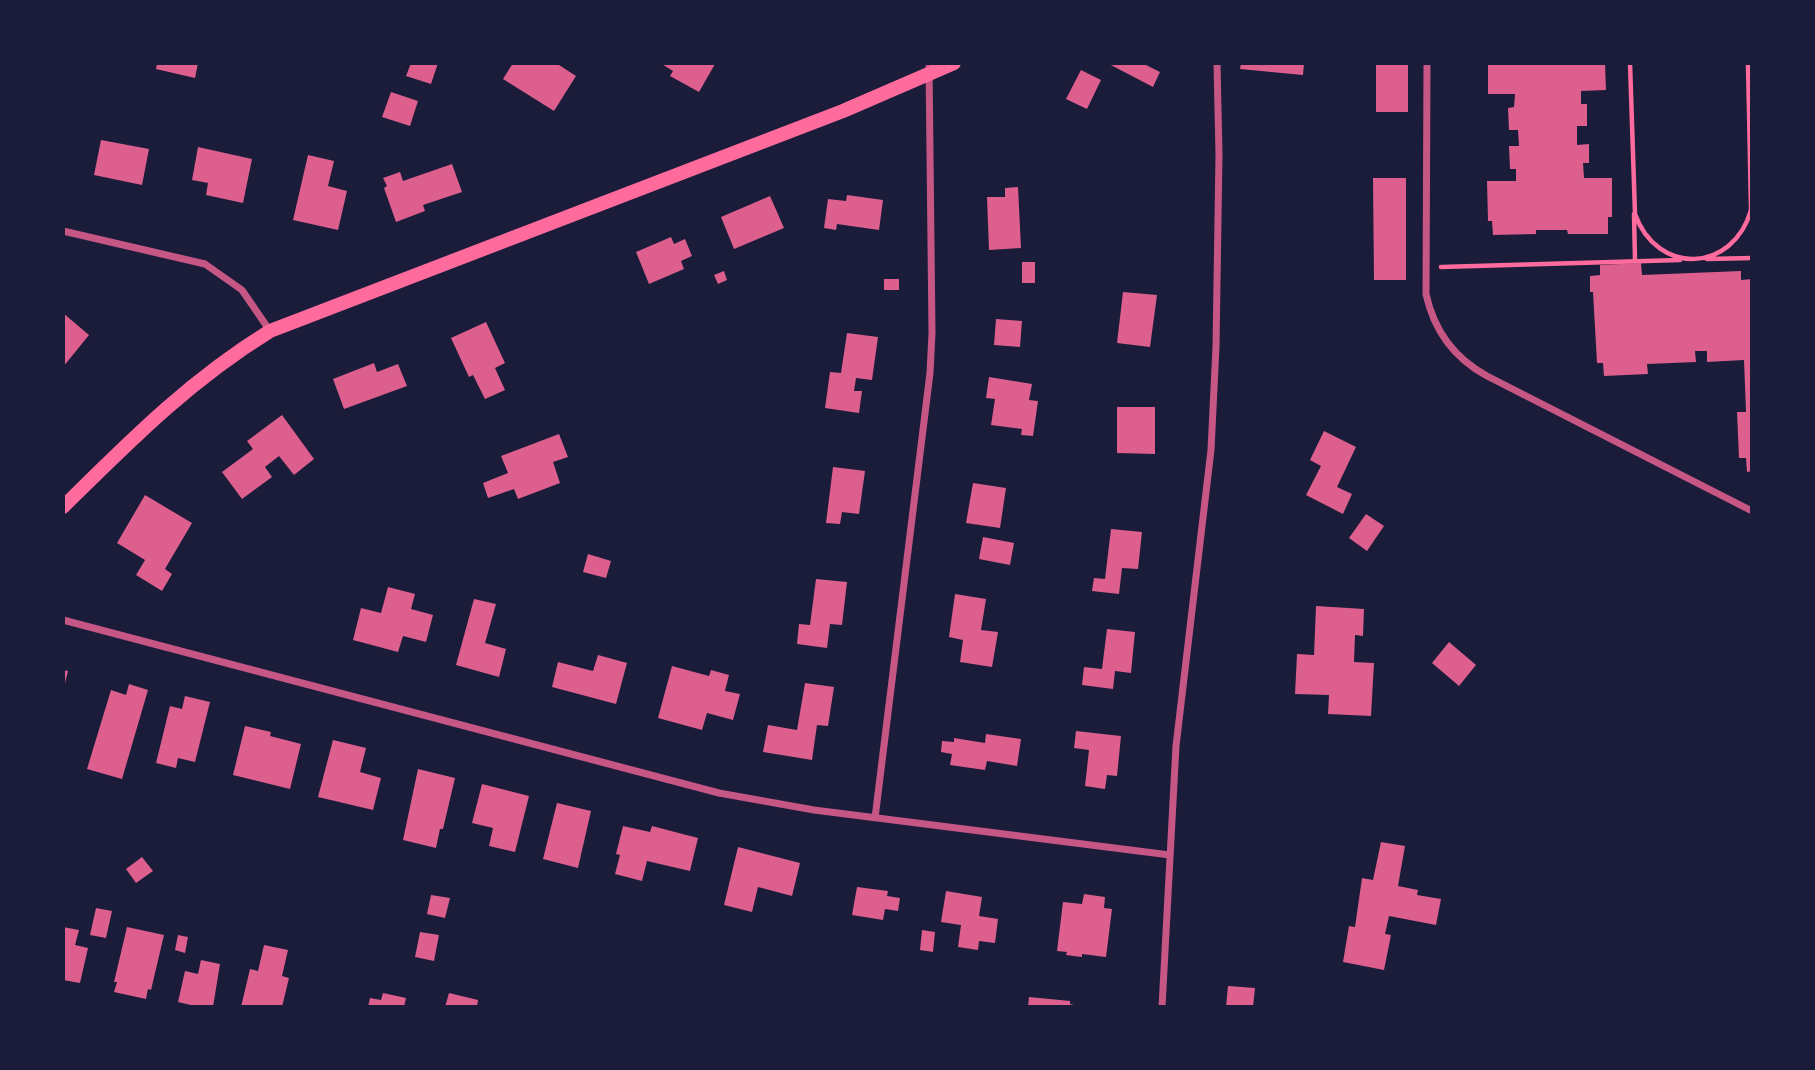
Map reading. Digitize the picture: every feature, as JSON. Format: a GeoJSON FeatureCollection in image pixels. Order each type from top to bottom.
{"type":"FeatureCollection","features":[{"type":"Feature","properties":{"kind":"main road"},"geometry":{"type":"LineString","coordinates":[[63,507],[163,409],[234,354],[271,331],[843,111],[929,69],[954,63]]}},
{"type":"Feature","properties":{"kind":"street"},"geometry":{"type":"LineString","coordinates":[[1162,1007],[1176,746],[1211,450],[1217,334],[1217,63]]}},
{"type":"Feature","properties":{"kind":"street"},"geometry":{"type":"LineString","coordinates":[[1427,63],[1426,294],[1433,320],[1452,350],[1472,367],[1752,511]]}},
{"type":"Feature","properties":{"kind":"street"},"geometry":{"type":"LineString","coordinates":[[874,818],[930,373],[932,333],[929,69]]}},
{"type":"Feature","properties":{"kind":"street"},"geometry":{"type":"LineString","coordinates":[[63,231],[205,264],[242,290],[271,331]]}},
{"type":"Feature","properties":{"kind":"street"},"geometry":{"type":"LineString","coordinates":[[63,620],[719,793],[814,810],[1170,855]]}},
{"type":"Feature","properties":{"kind":"path"},"geometry":{"type":"LineString","coordinates":[[1630,63],[1635,261]]}},
{"type":"Feature","properties":{"kind":"path"},"geometry":{"type":"LineString","coordinates":[[1634,202],[1639,224],[1653,244],[1672,255],[1695,259],[1717,254],[1736,240],[1743,231],[1751,210],[1748,63]]}},
{"type":"Feature","properties":{"kind":"path"},"geometry":{"type":"LineString","coordinates":[[1426,267],[1752,258]]}},
{"type":"Feature","properties":{"kind":"building"},"geometry":{"type":"Polygon","coordinates":[[[157,63],[198,63],[195,78],[156,69],[157,63]]]}},
{"type":"Feature","properties":{"kind":"building"},"geometry":{"type":"Polygon","coordinates":[[[411,63],[438,63],[431,84],[406,76],[411,63]]]}},
{"type":"Feature","properties":{"kind":"building"},"geometry":{"type":"Polygon","coordinates":[[[513,63],[556,63],[576,76],[554,111],[503,79],[513,63]]]}},
{"type":"Feature","properties":{"kind":"building"},"geometry":{"type":"Polygon","coordinates":[[[660,63],[715,64],[699,92],[670,76],[673,71],[660,63]]]}},
{"type":"Feature","properties":{"kind":"building"},"geometry":{"type":"Polygon","coordinates":[[[1107,63],[1147,63],[1146,65],[1160,72],[1153,87],[1107,63]]]}},
{"type":"Feature","properties":{"kind":"building"},"geometry":{"type":"Polygon","coordinates":[[[1241,63],[1304,63],[1303,75],[1240,69],[1241,63]]]}},
{"type":"Feature","properties":{"kind":"building"},"geometry":{"type":"Polygon","coordinates":[[[1376,63],[1408,63],[1408,112],[1376,112],[1376,63]]]}},
{"type":"Feature","properties":{"kind":"building"},"geometry":{"type":"Polygon","coordinates":[[[1488,63],[1605,63],[1606,90],[1581,91],[1581,104],[1587,104],[1587,126],[1577,126],[1577,145],[1589,144],[1589,163],[1583,163],[1584,178],[1612,178],[1612,217],[1608,217],[1608,234],[1568,234],[1567,230],[1536,230],[1536,234],[1493,235],[1492,221],[1488,221],[1487,181],[1516,181],[1516,169],[1510,169],[1509,146],[1519,146],[1518,130],[1509,130],[1508,108],[1514,107],[1515,94],[1488,94],[1488,63]]]}},
{"type":"Feature","properties":{"kind":"building"},"geometry":{"type":"Polygon","coordinates":[[[1081,70],[1101,80],[1087,109],[1066,99],[1081,70]]]}},
{"type":"Feature","properties":{"kind":"building"},"geometry":{"type":"Polygon","coordinates":[[[391,92],[418,101],[410,126],[382,117],[391,92]]]}},
{"type":"Feature","properties":{"kind":"building"},"geometry":{"type":"Polygon","coordinates":[[[101,140],[149,149],[142,185],[94,175],[101,140]]]}},
{"type":"Feature","properties":{"kind":"building"},"geometry":{"type":"Polygon","coordinates":[[[198,147],[252,159],[243,203],[206,195],[208,183],[192,180],[198,147]]]}},
{"type":"Feature","properties":{"kind":"building"},"geometry":{"type":"Polygon","coordinates":[[[308,155],[334,161],[328,186],[347,191],[338,230],[293,220],[308,155]]]}},
{"type":"Feature","properties":{"kind":"building"},"geometry":{"type":"Polygon","coordinates":[[[452,164],[462,192],[423,205],[425,211],[396,222],[383,178],[400,172],[403,181],[452,164]]]}},
{"type":"Feature","properties":{"kind":"building"},"geometry":{"type":"Polygon","coordinates":[[[1373,178],[1406,178],[1406,280],[1374,280],[1373,178]]]}},
{"type":"Feature","properties":{"kind":"building"},"geometry":{"type":"Polygon","coordinates":[[[1018,187],[1021,248],[989,250],[987,197],[1005,197],[1005,188],[1018,187]]]}},
{"type":"Feature","properties":{"kind":"building"},"geometry":{"type":"Polygon","coordinates":[[[847,195],[883,200],[879,230],[837,224],[836,230],[824,228],[828,199],[846,201],[847,195]]]}},
{"type":"Feature","properties":{"kind":"building"},"geometry":{"type":"Polygon","coordinates":[[[770,196],[784,228],[734,249],[721,217],[770,196]]]}},
{"type":"Feature","properties":{"kind":"building"},"geometry":{"type":"Polygon","coordinates":[[[671,237],[674,244],[685,239],[692,256],[681,261],[684,269],[649,284],[636,252],[671,237]]]}},
{"type":"Feature","properties":{"kind":"building"},"geometry":{"type":"Polygon","coordinates":[[[1022,262],[1035,262],[1035,283],[1022,283],[1022,262]]]}},
{"type":"Feature","properties":{"kind":"building"},"geometry":{"type":"Polygon","coordinates":[[[1641,263],[1642,275],[1741,271],[1741,280],[1752,279],[1752,471],[1747,472],[1746,458],[1739,458],[1737,412],[1746,412],[1744,360],[1707,362],[1707,351],[1695,351],[1696,362],[1647,364],[1648,374],[1604,376],[1603,363],[1597,363],[1590,276],[1600,275],[1600,265],[1641,263]]]}},
{"type":"Feature","properties":{"kind":"building"},"geometry":{"type":"Polygon","coordinates":[[[724,271],[727,280],[718,284],[714,275],[724,271]]]}},
{"type":"Feature","properties":{"kind":"building"},"geometry":{"type":"Polygon","coordinates":[[[884,279],[899,279],[899,290],[884,290],[884,279]]]}},
{"type":"Feature","properties":{"kind":"building"},"geometry":{"type":"Polygon","coordinates":[[[1123,292],[1157,295],[1150,347],[1117,343],[1123,292]]]}},
{"type":"Feature","properties":{"kind":"building"},"geometry":{"type":"Polygon","coordinates":[[[63,313],[89,335],[63,367],[63,313]]]}},
{"type":"Feature","properties":{"kind":"building"},"geometry":{"type":"Polygon","coordinates":[[[996,319],[1022,321],[1020,347],[994,345],[996,319]]]}},
{"type":"Feature","properties":{"kind":"building"},"geometry":{"type":"Polygon","coordinates":[[[486,322],[505,363],[495,368],[505,390],[485,399],[473,375],[469,377],[451,338],[486,322]]]}},
{"type":"Feature","properties":{"kind":"building"},"geometry":{"type":"Polygon","coordinates":[[[847,333],[878,337],[872,380],[856,378],[854,391],[862,391],[859,413],[825,408],[830,372],[841,373],[847,333]]]}},
{"type":"Feature","properties":{"kind":"building"},"geometry":{"type":"Polygon","coordinates":[[[374,363],[377,372],[398,364],[407,386],[344,409],[333,379],[374,363]]]}},
{"type":"Feature","properties":{"kind":"building"},"geometry":{"type":"Polygon","coordinates":[[[989,377],[1032,384],[1029,400],[1038,401],[1033,436],[1021,435],[1022,429],[991,425],[995,399],[986,398],[989,377]]]}},
{"type":"Feature","properties":{"kind":"building"},"geometry":{"type":"Polygon","coordinates":[[[1117,407],[1155,407],[1155,454],[1117,453],[1117,407]]]}},
{"type":"Feature","properties":{"kind":"building"},"geometry":{"type":"Polygon","coordinates":[[[282,415],[314,459],[294,475],[279,456],[265,467],[272,477],[242,499],[222,472],[253,449],[247,441],[282,415]]]}},
{"type":"Feature","properties":{"kind":"building"},"geometry":{"type":"Polygon","coordinates":[[[1324,431],[1356,447],[1337,487],[1352,494],[1343,514],[1306,495],[1321,466],[1310,460],[1324,431]]]}},
{"type":"Feature","properties":{"kind":"building"},"geometry":{"type":"Polygon","coordinates":[[[559,434],[568,457],[553,462],[560,483],[518,499],[514,489],[488,498],[483,483],[508,473],[501,456],[559,434]]]}},
{"type":"Feature","properties":{"kind":"building"},"geometry":{"type":"Polygon","coordinates":[[[833,467],[865,471],[859,514],[842,512],[840,524],[826,523],[833,467]]]}},
{"type":"Feature","properties":{"kind":"building"},"geometry":{"type":"Polygon","coordinates":[[[973,483],[1006,488],[1000,528],[966,523],[973,483]]]}},
{"type":"Feature","properties":{"kind":"building"},"geometry":{"type":"Polygon","coordinates":[[[145,495],[192,523],[165,569],[172,574],[162,591],[136,575],[145,560],[117,543],[145,495]]]}},
{"type":"Feature","properties":{"kind":"building"},"geometry":{"type":"Polygon","coordinates":[[[1366,514],[1384,526],[1367,551],[1349,538],[1366,514]]]}},
{"type":"Feature","properties":{"kind":"building"},"geometry":{"type":"Polygon","coordinates":[[[1111,529],[1142,532],[1138,569],[1122,568],[1119,594],[1092,591],[1094,578],[1105,579],[1111,529]]]}},
{"type":"Feature","properties":{"kind":"building"},"geometry":{"type":"Polygon","coordinates":[[[983,537],[1014,543],[1010,565],[979,559],[983,537]]]}},
{"type":"Feature","properties":{"kind":"building"},"geometry":{"type":"Polygon","coordinates":[[[588,554],[611,561],[606,578],[583,572],[588,554]]]}},
{"type":"Feature","properties":{"kind":"building"},"geometry":{"type":"Polygon","coordinates":[[[816,579],[847,582],[842,625],[830,624],[827,648],[797,644],[799,624],[810,625],[816,579]]]}},
{"type":"Feature","properties":{"kind":"building"},"geometry":{"type":"Polygon","coordinates":[[[388,587],[415,594],[411,609],[433,615],[426,642],[403,636],[398,652],[353,640],[361,608],[381,613],[388,587]]]}},
{"type":"Feature","properties":{"kind":"building"},"geometry":{"type":"Polygon","coordinates":[[[955,594],[986,599],[981,630],[998,632],[992,667],[960,662],[963,640],[949,637],[955,594]]]}},
{"type":"Feature","properties":{"kind":"building"},"geometry":{"type":"Polygon","coordinates":[[[474,599],[496,604],[485,643],[506,649],[499,677],[456,665],[474,599]]]}},
{"type":"Feature","properties":{"kind":"building"},"geometry":{"type":"Polygon","coordinates":[[[1316,606],[1364,609],[1363,636],[1355,635],[1354,662],[1374,663],[1371,716],[1328,714],[1329,695],[1295,694],[1297,654],[1314,655],[1316,606]]]}},
{"type":"Feature","properties":{"kind":"building"},"geometry":{"type":"Polygon","coordinates":[[[1107,629],[1135,632],[1131,673],[1115,671],[1113,689],[1082,685],[1084,667],[1102,669],[1107,629]]]}},
{"type":"Feature","properties":{"kind":"building"},"geometry":{"type":"Polygon","coordinates":[[[1449,642],[1476,665],[1459,686],[1432,663],[1449,642]]]}},
{"type":"Feature","properties":{"kind":"building"},"geometry":{"type":"Polygon","coordinates":[[[598,655],[627,663],[616,704],[552,687],[558,662],[593,671],[598,655]]]}},
{"type":"Feature","properties":{"kind":"building"},"geometry":{"type":"Polygon","coordinates":[[[672,666],[709,676],[711,670],[729,675],[725,691],[740,694],[733,720],[707,713],[702,730],[658,718],[672,666]]]}},
{"type":"Feature","properties":{"kind":"building"},"geometry":{"type":"Polygon","coordinates":[[[63,670],[68,671],[64,687],[63,687],[63,670]]]}},
{"type":"Feature","properties":{"kind":"building"},"geometry":{"type":"Polygon","coordinates":[[[805,683],[834,687],[828,726],[817,725],[812,760],[763,752],[768,725],[797,730],[805,683]]]}},
{"type":"Feature","properties":{"kind":"building"},"geometry":{"type":"Polygon","coordinates":[[[129,684],[148,690],[122,779],[87,769],[111,690],[126,695],[129,684]]]}},
{"type":"Feature","properties":{"kind":"building"},"geometry":{"type":"Polygon","coordinates":[[[185,696],[210,702],[195,762],[178,758],[176,768],[156,763],[170,706],[182,709],[185,696]]]}},
{"type":"Feature","properties":{"kind":"building"},"geometry":{"type":"Polygon","coordinates":[[[245,726],[271,732],[270,736],[301,744],[290,789],[233,775],[245,726]]]}},
{"type":"Feature","properties":{"kind":"building"},"geometry":{"type":"Polygon","coordinates":[[[1076,731],[1121,736],[1117,776],[1107,775],[1105,789],[1085,786],[1089,750],[1074,748],[1076,731]]]}},
{"type":"Feature","properties":{"kind":"building"},"geometry":{"type":"Polygon","coordinates":[[[986,734],[1021,739],[1017,766],[987,761],[985,770],[950,765],[952,754],[941,752],[942,741],[954,742],[954,738],[985,743],[986,734]]]}},
{"type":"Feature","properties":{"kind":"building"},"geometry":{"type":"Polygon","coordinates":[[[333,740],[366,748],[360,772],[381,778],[373,810],[318,797],[333,740]]]}},
{"type":"Feature","properties":{"kind":"building"},"geometry":{"type":"Polygon","coordinates":[[[418,769],[455,778],[436,848],[403,840],[418,769]]]}},
{"type":"Feature","properties":{"kind":"building"},"geometry":{"type":"Polygon","coordinates":[[[482,784],[529,796],[515,852],[489,846],[493,828],[472,823],[482,784]]]}},
{"type":"Feature","properties":{"kind":"building"},"geometry":{"type":"Polygon","coordinates":[[[557,803],[591,811],[578,868],[543,859],[557,803]]]}},
{"type":"Feature","properties":{"kind":"building"},"geometry":{"type":"Polygon","coordinates":[[[623,826],[650,832],[652,826],[698,838],[690,871],[647,861],[642,881],[615,874],[620,855],[616,854],[623,826]]]}},
{"type":"Feature","properties":{"kind":"building"},"geometry":{"type":"Polygon","coordinates":[[[1381,842],[1405,846],[1398,886],[1418,890],[1417,895],[1441,899],[1436,925],[1389,916],[1385,934],[1391,935],[1384,970],[1343,962],[1349,926],[1355,927],[1362,878],[1373,880],[1381,842]]]}},
{"type":"Feature","properties":{"kind":"building"},"geometry":{"type":"Polygon","coordinates":[[[738,847],[800,863],[792,896],[758,887],[752,912],[724,905],[738,847]]]}},
{"type":"Feature","properties":{"kind":"building"},"geometry":{"type":"Polygon","coordinates":[[[142,857],[153,871],[136,883],[126,869],[142,857]]]}},
{"type":"Feature","properties":{"kind":"building"},"geometry":{"type":"Polygon","coordinates":[[[857,887],[888,891],[887,896],[900,898],[898,911],[885,909],[883,920],[852,915],[857,887]]]}},
{"type":"Feature","properties":{"kind":"building"},"geometry":{"type":"Polygon","coordinates":[[[946,891],[982,897],[979,916],[998,919],[995,943],[979,941],[978,950],[958,947],[961,925],[941,922],[946,891]]]}},
{"type":"Feature","properties":{"kind":"building"},"geometry":{"type":"Polygon","coordinates":[[[1084,894],[1105,897],[1104,908],[1112,909],[1106,957],[1082,954],[1082,957],[1057,951],[1063,902],[1082,904],[1084,894]]]}},
{"type":"Feature","properties":{"kind":"building"},"geometry":{"type":"Polygon","coordinates":[[[431,895],[450,898],[445,918],[427,914],[431,895]]]}},
{"type":"Feature","properties":{"kind":"building"},"geometry":{"type":"Polygon","coordinates":[[[96,908],[112,911],[106,938],[90,935],[96,908]]]}},
{"type":"Feature","properties":{"kind":"building"},"geometry":{"type":"Polygon","coordinates":[[[63,927],[79,930],[75,945],[88,948],[80,983],[63,980],[63,927]]]}},
{"type":"Feature","properties":{"kind":"building"},"geometry":{"type":"Polygon","coordinates":[[[127,927],[164,935],[151,990],[148,989],[146,999],[114,992],[127,927]]]}},
{"type":"Feature","properties":{"kind":"building"},"geometry":{"type":"Polygon","coordinates":[[[922,930],[935,932],[933,952],[920,950],[922,930]]]}},
{"type":"Feature","properties":{"kind":"building"},"geometry":{"type":"Polygon","coordinates":[[[420,932],[439,935],[434,961],[415,957],[420,932]]]}},
{"type":"Feature","properties":{"kind":"building"},"geometry":{"type":"Polygon","coordinates":[[[178,935],[188,937],[185,953],[175,950],[178,935]]]}},
{"type":"Feature","properties":{"kind":"building"},"geometry":{"type":"Polygon","coordinates":[[[264,945],[288,950],[282,976],[289,978],[282,1007],[241,1007],[250,969],[258,971],[264,945]]]}},
{"type":"Feature","properties":{"kind":"building"},"geometry":{"type":"Polygon","coordinates":[[[201,960],[220,964],[213,1007],[178,1002],[185,971],[198,974],[201,960]]]}},
{"type":"Feature","properties":{"kind":"building"},"geometry":{"type":"Polygon","coordinates":[[[1228,986],[1255,988],[1253,1007],[1226,1007],[1228,986]]]}},
{"type":"Feature","properties":{"kind":"building"},"geometry":{"type":"Polygon","coordinates":[[[383,993],[406,998],[404,1007],[368,1007],[370,998],[381,1000],[383,993]]]}},
{"type":"Feature","properties":{"kind":"building"},"geometry":{"type":"Polygon","coordinates":[[[449,993],[478,1000],[477,1007],[445,1007],[449,993]]]}},
{"type":"Feature","properties":{"kind":"building"},"geometry":{"type":"Polygon","coordinates":[[[1029,997],[1070,1001],[1070,1004],[1082,1007],[1028,1007],[1029,997]]]}}]}
